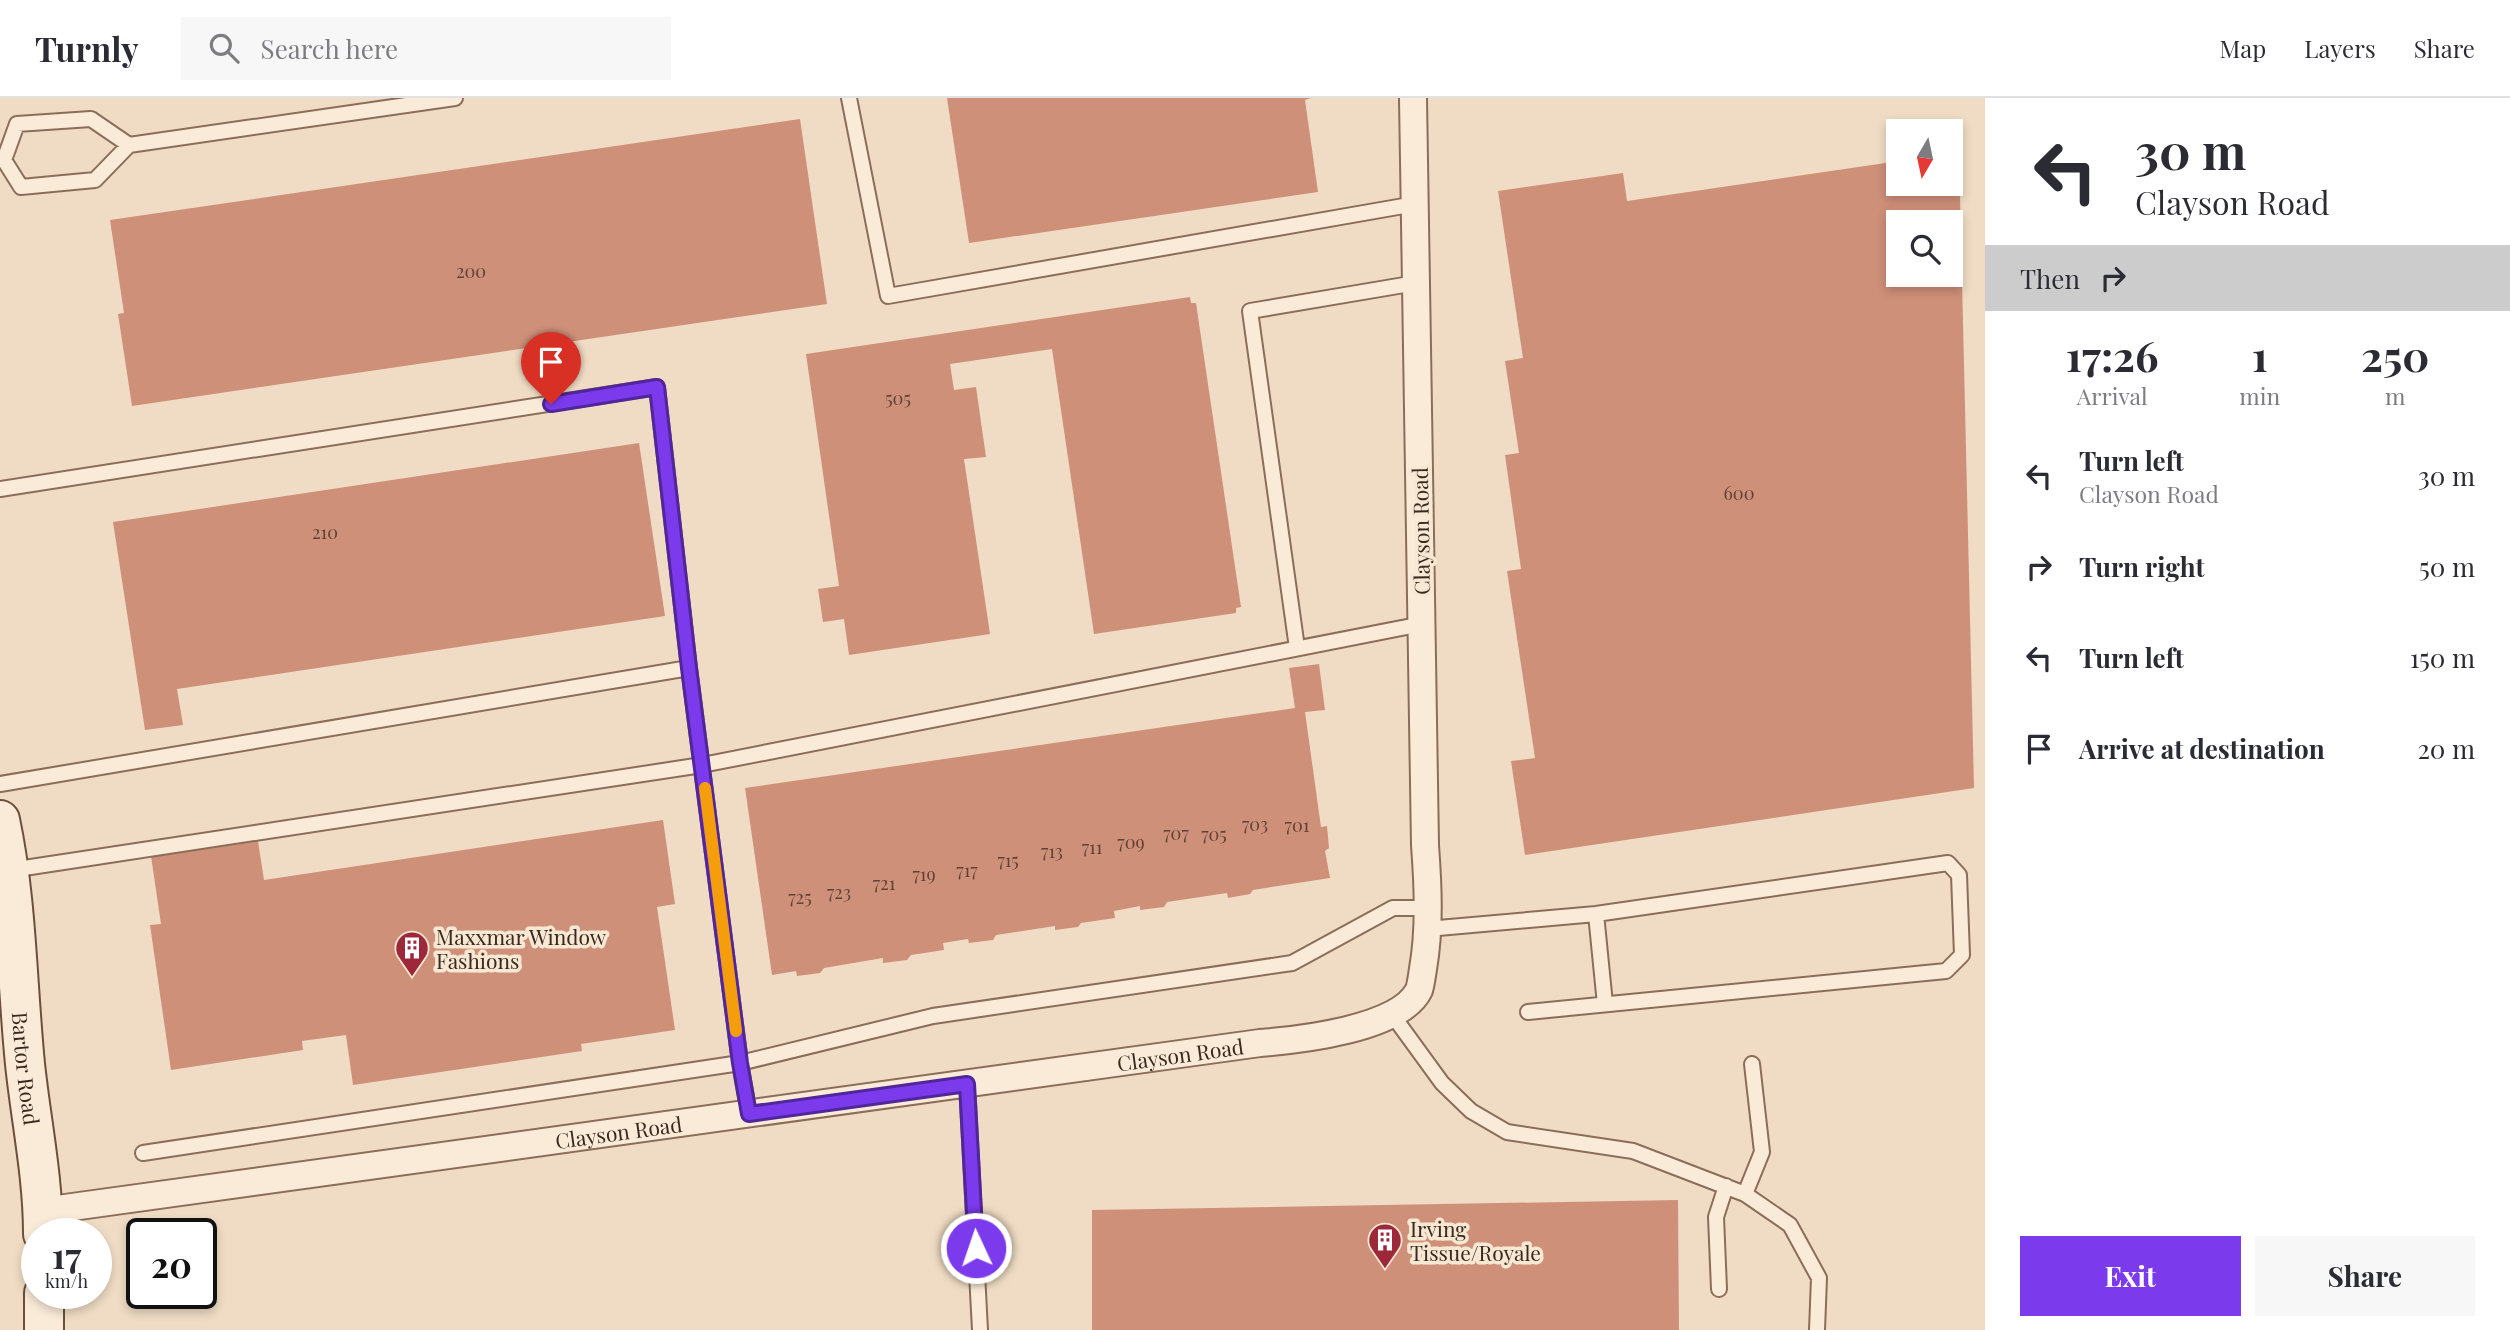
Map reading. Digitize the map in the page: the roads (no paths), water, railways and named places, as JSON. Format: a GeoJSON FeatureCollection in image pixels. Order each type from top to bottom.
{"type":"FeatureCollection","features":[{"type":"Feature","properties":{"kind":"street","name":"Clayson Road"},"geometry":{"type":"LineString","coordinates":[[69,1218],[749,1114],[1260,1043],[1314,1038],[1349,1030],[1407,1006],[1419,989],[1428,918],[1413,98]]}},
{"type":"Feature","properties":{"kind":"street","name":"Bartor Road"},"geometry":{"type":"LineString","coordinates":[[0,820],[9,870],[25,1067],[43,1218]]}},
{"type":"Feature","properties":{"kind":"street"},"geometry":{"type":"LineString","coordinates":[[44,1309],[44,1330]]}},
{"type":"Feature","properties":{"kind":"lane"},"geometry":{"type":"LineString","coordinates":[[128,145],[91,119],[18,124],[2,160],[21,187],[95,180],[128,145],[455,98]]}},
{"type":"Feature","properties":{"kind":"lane"},"geometry":{"type":"LineString","coordinates":[[849,98],[888,296],[1415,204]]}},
{"type":"Feature","properties":{"kind":"lane"},"geometry":{"type":"LineString","coordinates":[[1297,648],[1250,310],[1416,283]]}},
{"type":"Feature","properties":{"kind":"lane"},"geometry":{"type":"LineString","coordinates":[[0,489],[657,387],[689,668],[740,1063],[749,1114]]}},
{"type":"Feature","properties":{"kind":"lane"},"geometry":{"type":"LineString","coordinates":[[9,870],[702,765],[1422,624]]}},
{"type":"Feature","properties":{"kind":"lane"},"geometry":{"type":"LineString","coordinates":[[0,784],[689,668]]}},
{"type":"Feature","properties":{"kind":"lane"},"geometry":{"type":"LineString","coordinates":[[143,1153],[740,1063],[933,1016],[1292,963],[1393,908],[1428,918],[1596,914],[1948,863],[1959,875],[1962,956],[1946,971],[1528,1012]]}},
{"type":"Feature","properties":{"kind":"lane"},"geometry":{"type":"LineString","coordinates":[[1596,914],[1605,1004]]}},
{"type":"Feature","properties":{"kind":"lane"},"geometry":{"type":"LineString","coordinates":[[1391,1013],[1442,1083],[1471,1111],[1507,1132],[1633,1151],[1745,1194],[1790,1225],[1819,1278],[1817,1330]]}},
{"type":"Feature","properties":{"kind":"lane"},"geometry":{"type":"LineString","coordinates":[[1745,1194],[1762,1152],[1752,1064]]}},
{"type":"Feature","properties":{"kind":"lane"},"geometry":{"type":"LineString","coordinates":[[967,1084],[980,1330]]}},
{"type":"Feature","properties":{"kind":"lane"},"geometry":{"type":"LineString","coordinates":[[1719,1289],[1716,1217],[1726,1186]]}},
{"type":"Feature","properties":{"kind":"place","name":"Maxxmar Window Fashions"},"geometry":{"type":"Point","coordinates":[412,978]}},
{"type":"Feature","properties":{"kind":"place","name":"Irving Tissue/Royale"},"geometry":{"type":"Point","coordinates":[1385,1270]}}]}
